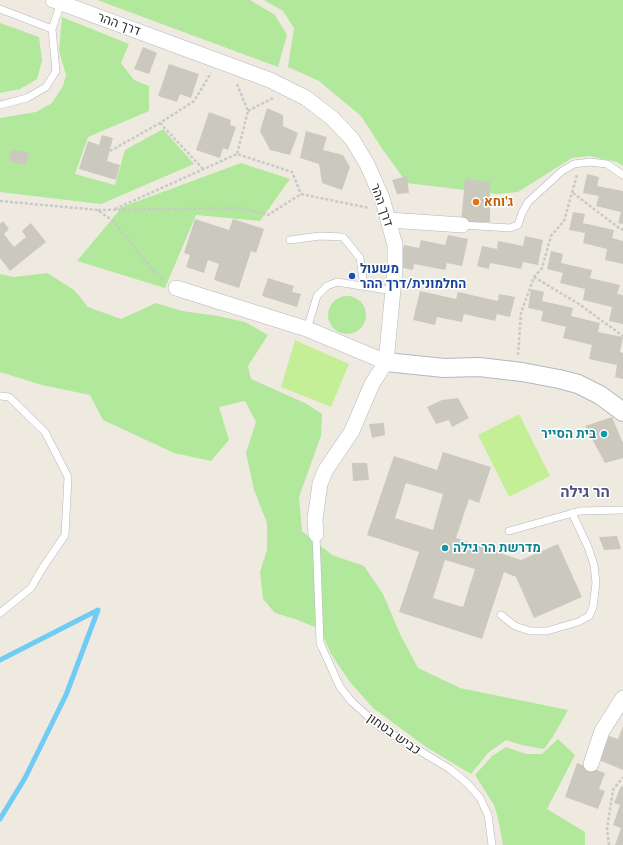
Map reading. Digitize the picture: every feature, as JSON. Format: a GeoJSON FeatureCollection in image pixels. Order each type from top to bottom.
{"type":"FeatureCollection","features":[{"type":"Feature","properties":{"kind":"street","name":"דרך ההר"},"geometry":{"type":"LineString","coordinates":[[57,2],[270,80],[306,98],[332,118],[352,139],[367,164],[382,198],[395,245],[393,291],[386,362]]}},
{"type":"Feature","properties":{"kind":"street"},"geometry":{"type":"LineString","coordinates":[[388,216],[462,225]]}},
{"type":"Feature","properties":{"kind":"street"},"geometry":{"type":"LineString","coordinates":[[176,288],[307,329],[386,362],[444,368],[479,367],[559,378],[578,384],[600,395],[623,412]]}},
{"type":"Feature","properties":{"kind":"street"},"geometry":{"type":"LineString","coordinates":[[316,534],[315,519],[320,484],[325,471],[352,431],[372,384],[386,362]]}},
{"type":"Feature","properties":{"kind":"street"},"geometry":{"type":"LineString","coordinates":[[592,764],[602,731],[623,698]]}},
{"type":"Feature","properties":{"kind":"lane"},"geometry":{"type":"LineString","coordinates":[[0,105],[28,98],[46,87],[56,71],[52,29],[57,2]]}},
{"type":"Feature","properties":{"kind":"lane"},"geometry":{"type":"LineString","coordinates":[[0,9],[52,29]]}},
{"type":"Feature","properties":{"kind":"lane"},"geometry":{"type":"LineString","coordinates":[[462,225],[510,228],[518,225],[522,212],[528,202],[562,171],[574,164],[590,162],[607,164],[623,175]]}},
{"type":"Feature","properties":{"kind":"lane"},"geometry":{"type":"LineString","coordinates":[[290,240],[320,236],[344,237],[360,258],[364,286]]}},
{"type":"Feature","properties":{"kind":"lane"},"geometry":{"type":"LineString","coordinates":[[307,329],[318,296],[327,286],[337,282],[393,291]]}},
{"type":"Feature","properties":{"kind":"lane"},"geometry":{"type":"LineString","coordinates":[[0,396],[9,397],[45,432],[68,477],[65,534],[31,588],[0,613]]}},
{"type":"Feature","properties":{"kind":"lane"},"geometry":{"type":"LineString","coordinates":[[509,531],[572,513],[593,510],[623,510]]}},
{"type":"Feature","properties":{"kind":"lane"},"geometry":{"type":"LineString","coordinates":[[501,615],[515,626],[530,631],[547,631],[578,622],[589,616],[593,607],[596,583],[594,565],[588,547],[572,513]]}},
{"type":"Feature","properties":{"kind":"lane","name":"כביש בטחון"},"geometry":{"type":"LineString","coordinates":[[316,534],[320,643],[340,687],[352,702],[380,727],[450,769],[467,782],[480,798],[488,815],[492,845]]}},
{"type":"Feature","properties":{"kind":"path"},"geometry":{"type":"LineString","coordinates":[[110,151],[160,123],[194,101],[223,63],[248,111],[237,154]]}},
{"type":"Feature","properties":{"kind":"path"},"geometry":{"type":"LineString","coordinates":[[248,111],[289,90]]}},
{"type":"Feature","properties":{"kind":"path"},"geometry":{"type":"LineString","coordinates":[[160,123],[203,169]]}},
{"type":"Feature","properties":{"kind":"path"},"geometry":{"type":"LineString","coordinates":[[114,209],[237,154],[292,172],[301,194]]}},
{"type":"Feature","properties":{"kind":"path"},"geometry":{"type":"LineString","coordinates":[[516,371],[521,313],[534,277],[542,268],[551,236],[564,221],[580,164]]}},
{"type":"Feature","properties":{"kind":"path"},"geometry":{"type":"LineString","coordinates":[[573,193],[623,230]]}},
{"type":"Feature","properties":{"kind":"path"},"geometry":{"type":"LineString","coordinates":[[0,201],[98,210],[241,208],[268,215],[301,194],[388,216]]}},
{"type":"Feature","properties":{"kind":"path"},"geometry":{"type":"LineString","coordinates":[[98,210],[113,221],[155,273],[176,288]]}},
{"type":"Feature","properties":{"kind":"path"},"geometry":{"type":"LineString","coordinates":[[534,277],[579,304],[623,336]]}},
{"type":"Feature","properties":{"kind":"path"},"geometry":{"type":"LineString","coordinates":[[609,845],[607,828],[613,790],[623,777]]}},
{"type":"Feature","properties":{"kind":"green space"},"geometry":{"type":"Polygon","coordinates":[[[97,0],[250,0],[275,15],[287,35],[278,67],[97,0]]]}},
{"type":"Feature","properties":{"kind":"green space"},"geometry":{"type":"Polygon","coordinates":[[[264,0],[623,0],[623,166],[617,162],[589,156],[572,158],[518,192],[497,194],[407,183],[361,116],[319,81],[288,67],[294,28],[283,11],[264,0]]]}},
{"type":"Feature","properties":{"kind":"green space"},"geometry":{"type":"Polygon","coordinates":[[[62,17],[129,44],[121,63],[134,80],[149,86],[149,111],[88,137],[75,174],[115,185],[125,150],[163,129],[194,164],[101,204],[0,192],[0,118],[36,112],[52,103],[63,86],[66,75],[59,51],[62,17]]]}},
{"type":"Feature","properties":{"kind":"green space"},"geometry":{"type":"Polygon","coordinates":[[[0,23],[39,37],[42,61],[37,79],[20,89],[0,93],[0,23]]]}},
{"type":"Feature","properties":{"kind":"green space"},"geometry":{"type":"Polygon","coordinates":[[[241,163],[290,179],[260,221],[196,215],[165,288],[77,261],[122,207],[241,163]]]}},
{"type":"Feature","properties":{"kind":"green space"},"geometry":{"type":"Polygon","coordinates":[[[47,273],[74,290],[88,307],[121,319],[156,303],[182,311],[218,316],[245,322],[268,335],[248,366],[251,379],[307,404],[322,414],[321,436],[299,497],[302,531],[332,555],[364,566],[383,594],[400,634],[418,668],[460,688],[568,710],[544,749],[506,740],[488,753],[471,774],[426,747],[373,708],[350,682],[331,654],[320,629],[275,613],[263,599],[260,572],[267,550],[267,523],[254,490],[246,453],[256,422],[245,401],[219,407],[229,440],[211,461],[174,453],[103,420],[90,395],[42,385],[0,372],[0,274],[14,277],[47,273]]]}},
{"type":"Feature","properties":{"kind":"green space"},"geometry":{"type":"Polygon","coordinates":[[[347,296],[357,299],[363,305],[366,315],[363,325],[357,331],[347,334],[337,331],[331,325],[328,315],[331,305],[337,299],[347,296]]]}},
{"type":"Feature","properties":{"kind":"green space"},"geometry":{"type":"Polygon","coordinates":[[[295,340],[349,364],[331,407],[281,387],[295,340]]]}},
{"type":"Feature","properties":{"kind":"green space"},"geometry":{"type":"Polygon","coordinates":[[[519,414],[550,476],[509,497],[478,435],[519,414]]]}},
{"type":"Feature","properties":{"kind":"green space"},"geometry":{"type":"Polygon","coordinates":[[[558,739],[575,755],[547,809],[585,832],[585,845],[503,845],[494,805],[475,775],[492,756],[506,747],[526,754],[542,754],[558,739]]]}},
{"type":"Feature","properties":{"kind":"building"},"geometry":{"type":"Polygon","coordinates":[[[143,47],[157,53],[149,74],[134,69],[143,47]]]}},
{"type":"Feature","properties":{"kind":"building"},"geometry":{"type":"Polygon","coordinates":[[[169,64],[199,74],[191,98],[180,94],[177,102],[158,96],[169,64]]]}},
{"type":"Feature","properties":{"kind":"building"},"geometry":{"type":"Polygon","coordinates":[[[267,108],[283,115],[283,126],[298,133],[290,155],[270,150],[260,131],[267,108]]]}},
{"type":"Feature","properties":{"kind":"building"},"geometry":{"type":"Polygon","coordinates":[[[209,112],[231,120],[230,125],[236,127],[228,150],[223,148],[220,158],[196,150],[209,112]]]}},
{"type":"Feature","properties":{"kind":"building"},"geometry":{"type":"Polygon","coordinates":[[[306,131],[327,137],[323,150],[343,155],[350,167],[342,190],[322,183],[319,164],[300,158],[306,131]]]}},
{"type":"Feature","properties":{"kind":"building"},"geometry":{"type":"Polygon","coordinates":[[[102,135],[113,138],[107,161],[120,165],[116,180],[79,169],[88,141],[99,145],[102,135]]]}},
{"type":"Feature","properties":{"kind":"building"},"geometry":{"type":"Polygon","coordinates":[[[12,149],[29,153],[26,165],[9,161],[12,149]]]}},
{"type":"Feature","properties":{"kind":"building"},"geometry":{"type":"Polygon","coordinates":[[[587,174],[599,177],[597,186],[623,191],[623,224],[618,223],[621,212],[596,206],[599,196],[583,193],[587,174]]]}},
{"type":"Feature","properties":{"kind":"building"},"geometry":{"type":"Polygon","coordinates":[[[407,176],[409,193],[397,194],[392,180],[407,176]]]}},
{"type":"Feature","properties":{"kind":"building","name":"ג'וחא"},"geometry":{"type":"Polygon","coordinates":[[[465,179],[490,182],[490,222],[461,222],[465,179]]]}},
{"type":"Feature","properties":{"kind":"building"},"geometry":{"type":"Polygon","coordinates":[[[573,212],[585,214],[583,223],[614,230],[612,238],[623,241],[623,264],[605,260],[607,249],[583,243],[585,233],[569,230],[573,212]]]}},
{"type":"Feature","properties":{"kind":"building"},"geometry":{"type":"Polygon","coordinates":[[[195,219],[229,230],[233,219],[264,229],[256,253],[251,251],[239,288],[214,280],[219,264],[208,260],[204,273],[186,267],[190,255],[184,253],[195,219]]]}},
{"type":"Feature","properties":{"kind":"building"},"geometry":{"type":"Polygon","coordinates":[[[3,221],[9,229],[4,234],[14,247],[26,237],[22,231],[31,223],[46,242],[10,271],[0,258],[0,224],[3,221]]]}},
{"type":"Feature","properties":{"kind":"building"},"geometry":{"type":"Polygon","coordinates":[[[448,235],[468,239],[462,266],[447,263],[445,270],[414,264],[413,270],[399,267],[404,245],[419,248],[421,240],[445,245],[448,235]]]}},
{"type":"Feature","properties":{"kind":"building"},"geometry":{"type":"Polygon","coordinates":[[[525,236],[543,240],[538,265],[523,262],[521,269],[490,263],[489,269],[477,266],[482,246],[497,249],[498,241],[523,246],[525,236]]]}},
{"type":"Feature","properties":{"kind":"building"},"geometry":{"type":"Polygon","coordinates":[[[551,251],[563,254],[561,263],[592,270],[590,278],[620,285],[617,294],[623,295],[623,324],[609,321],[612,307],[583,300],[585,289],[560,283],[563,273],[547,269],[551,251]]]}},
{"type":"Feature","properties":{"kind":"building"},"geometry":{"type":"Polygon","coordinates":[[[268,278],[294,286],[292,292],[301,294],[297,307],[262,296],[268,278]]]}},
{"type":"Feature","properties":{"kind":"building"},"geometry":{"type":"Polygon","coordinates":[[[531,289],[544,292],[542,301],[573,308],[571,316],[600,323],[598,332],[623,337],[620,352],[623,353],[623,379],[615,377],[617,365],[589,359],[592,345],[563,338],[566,327],[541,321],[543,311],[528,308],[531,289]]]}},
{"type":"Feature","properties":{"kind":"building"},"geometry":{"type":"Polygon","coordinates":[[[420,291],[456,299],[458,292],[498,301],[499,294],[515,297],[510,317],[497,314],[495,321],[464,314],[462,322],[437,317],[435,325],[413,320],[420,291]]]}},
{"type":"Feature","properties":{"kind":"building"},"geometry":{"type":"Polygon","coordinates":[[[458,398],[469,418],[452,427],[449,420],[436,424],[427,407],[442,400],[458,398]]]}},
{"type":"Feature","properties":{"kind":"building","name":"בית הסייר"},"geometry":{"type":"Polygon","coordinates":[[[612,417],[623,443],[623,458],[605,463],[585,426],[612,417]]]}},
{"type":"Feature","properties":{"kind":"building"},"geometry":{"type":"Polygon","coordinates":[[[384,423],[385,435],[372,438],[369,424],[384,423]]]}},
{"type":"Feature","properties":{"kind":"building","name":"מדרשת הר גילה"},"geometry":{"type":"Polygon","coordinates":[[[443,452],[491,467],[479,503],[469,499],[456,538],[521,560],[558,544],[582,597],[534,618],[516,577],[504,572],[482,639],[399,612],[419,552],[367,535],[394,456],[437,470],[443,452]],[[406,483],[395,518],[433,530],[443,494],[406,483]],[[445,560],[433,598],[463,607],[475,569],[445,560]]]}},
{"type":"Feature","properties":{"kind":"building"},"geometry":{"type":"Polygon","coordinates":[[[352,463],[367,463],[369,480],[353,481],[352,463]]]}},
{"type":"Feature","properties":{"kind":"building"},"geometry":{"type":"Polygon","coordinates":[[[617,536],[621,549],[604,550],[599,537],[617,536]]]}},
{"type":"Feature","properties":{"kind":"building"},"geometry":{"type":"Polygon","coordinates":[[[623,726],[623,770],[599,760],[609,736],[618,739],[623,726]]]}},
{"type":"Feature","properties":{"kind":"building"},"geometry":{"type":"Polygon","coordinates":[[[577,763],[605,773],[599,789],[605,791],[598,809],[565,797],[577,763]]]}},
{"type":"Feature","properties":{"kind":"building"},"geometry":{"type":"Polygon","coordinates":[[[621,786],[623,787],[623,845],[615,845],[621,828],[613,825],[620,805],[614,803],[621,786]]]}},
{"type":"Feature","properties":{"kind":"waterway"},"geometry":{"type":"LineString","coordinates":[[0,660],[98,610],[66,695],[25,778],[0,819]]}},
{"type":"Feature","properties":{"kind":"place","name":"ג'וחא"},"geometry":{"type":"Point","coordinates":[476,202]}},
{"type":"Feature","properties":{"kind":"place","name":"משעול החלמונית/דרך ההר"},"geometry":{"type":"Point","coordinates":[352,276]}},
{"type":"Feature","properties":{"kind":"place","name":"בית הסייר"},"geometry":{"type":"Point","coordinates":[604,434]}},
{"type":"Feature","properties":{"kind":"place","name":"מדרשת הר גילה"},"geometry":{"type":"Point","coordinates":[445,548]}},
{"type":"Feature","properties":{"kind":"district","name":"הר גילה"},"geometry":{"type":"Point","coordinates":[585,492]}}]}
